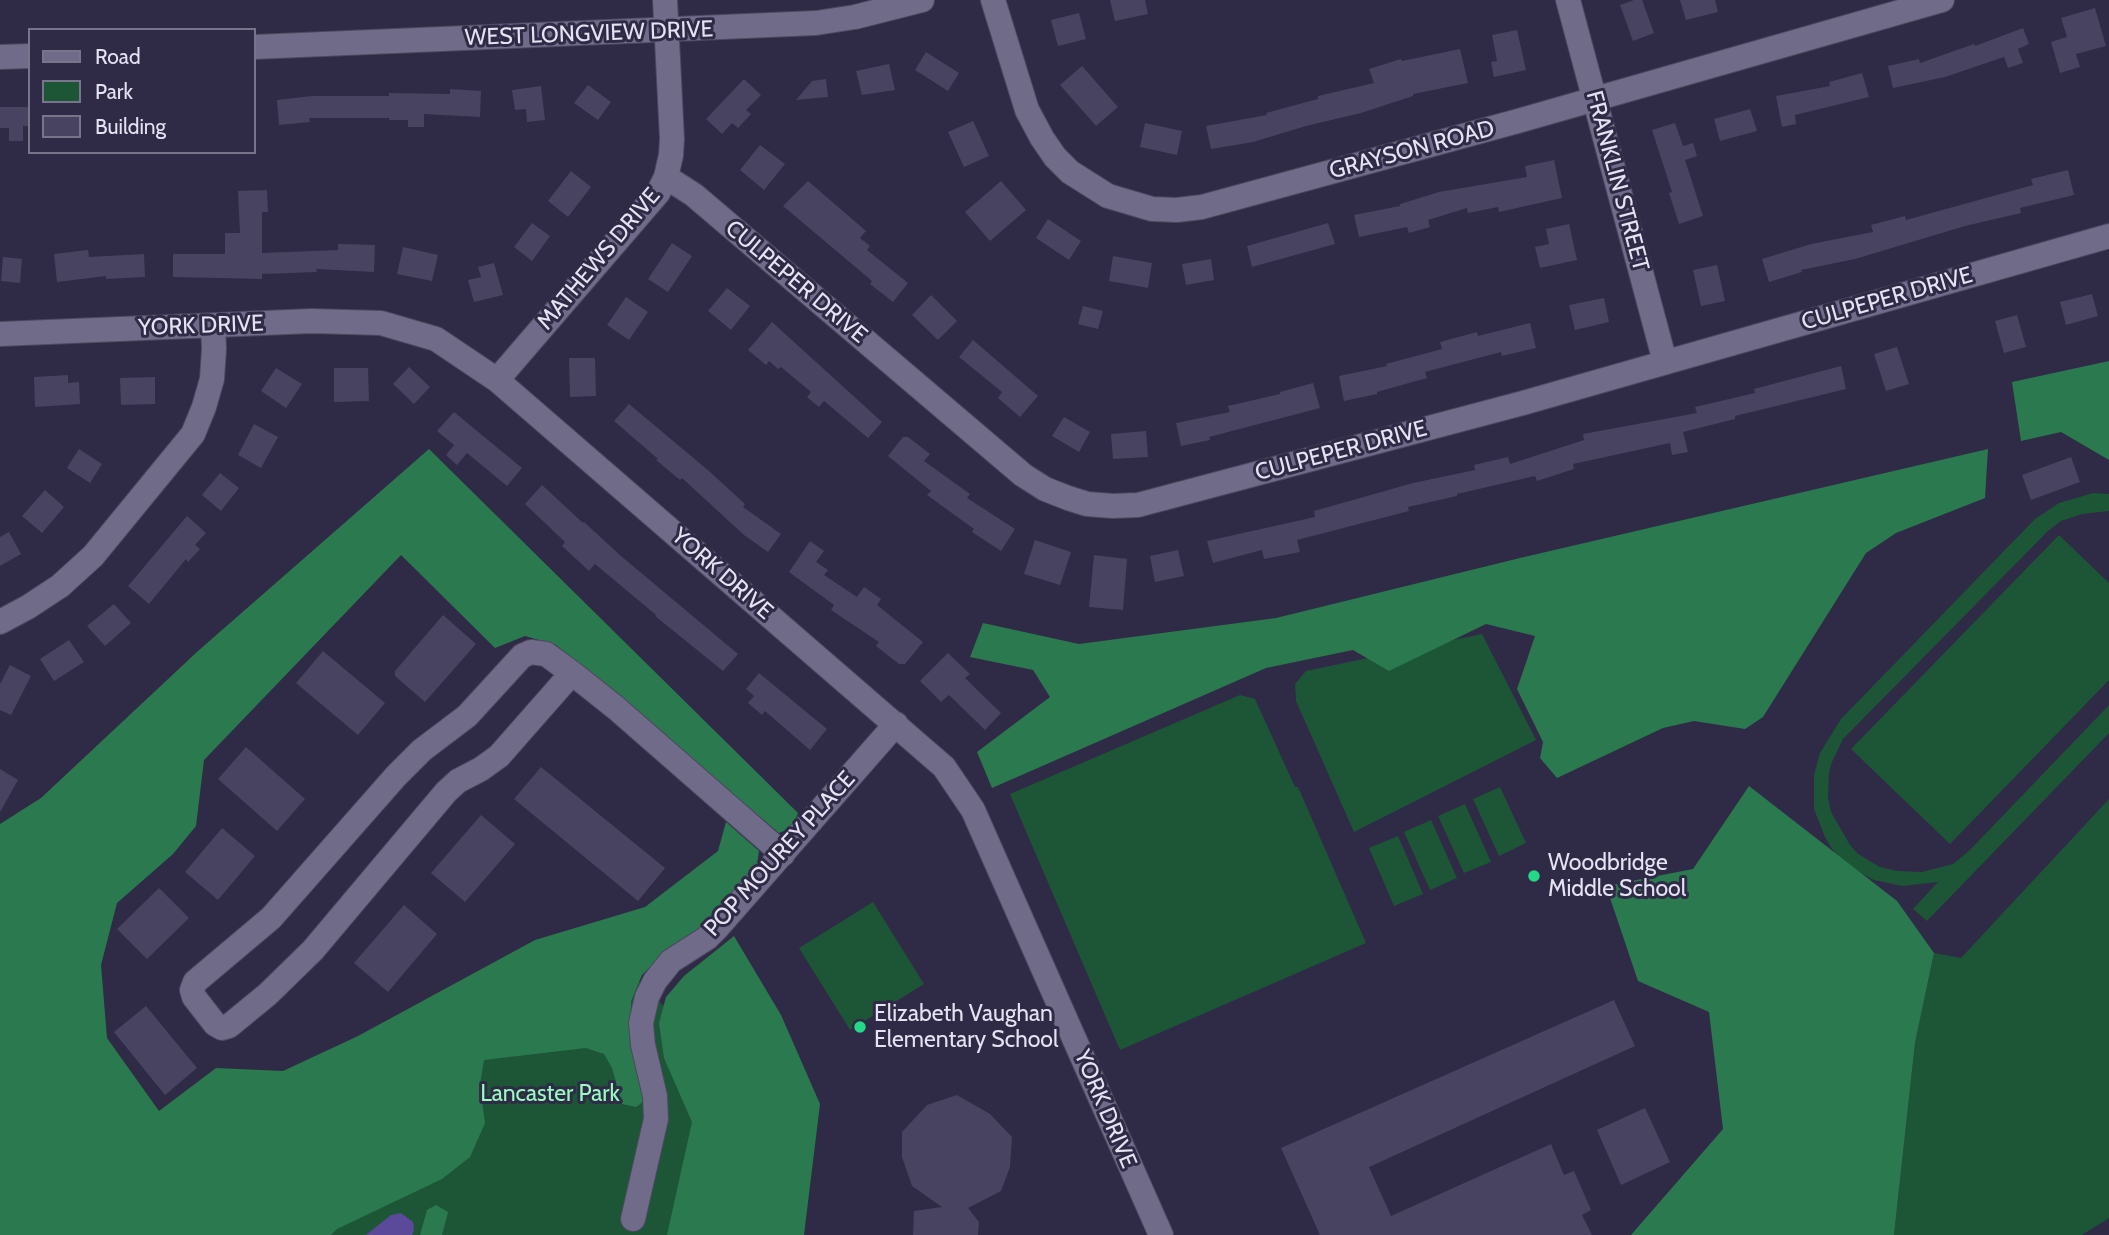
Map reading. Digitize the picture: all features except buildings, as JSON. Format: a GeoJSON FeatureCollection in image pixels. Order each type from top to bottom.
{"type":"FeatureCollection","features":[{"type":"Feature","properties":{"kind":"street","name":"MATHEWS DRIVE"},"geometry":{"type":"LineString","coordinates":[[497,380],[658,193],[666,177],[672,139],[665,0]]}},
{"type":"Feature","properties":{"kind":"street","name":"WEST LONGVIEW DRIVE"},"geometry":{"type":"LineString","coordinates":[[256,47],[816,23],[855,17],[922,0]]}},
{"type":"Feature","properties":{"kind":"street","name":"GRAYSON ROAD"},"geometry":{"type":"LineString","coordinates":[[993,0],[1027,110],[1055,157],[1090,187],[1108,196],[1152,209],[1177,210],[1202,206],[1595,99],[1942,0]]}},
{"type":"Feature","properties":{"kind":"street","name":"FRANKLIN STREET"},"geometry":{"type":"LineString","coordinates":[[1568,0],[1665,362]]}},
{"type":"Feature","properties":{"kind":"street"},"geometry":{"type":"LineString","coordinates":[[0,57],[28,56]]}},
{"type":"Feature","properties":{"kind":"street","name":"CULPEPER DRIVE"},"geometry":{"type":"LineString","coordinates":[[666,177],[694,195],[1023,475],[1045,489],[1087,504],[1113,506],[1138,505],[1523,403],[2109,236]]}},
{"type":"Feature","properties":{"kind":"street","name":"YORK DRIVE"},"geometry":{"type":"LineString","coordinates":[[0,334],[312,321],[392,325],[436,339],[497,380],[944,767],[973,810],[1161,1235]]}},
{"type":"Feature","properties":{"kind":"street"},"geometry":{"type":"LineString","coordinates":[[0,622],[60,586],[93,556],[193,435],[212,379],[212,326]]}},
{"type":"Feature","properties":{"kind":"street"},"geometry":{"type":"LineString","coordinates":[[572,673],[499,756],[458,781],[446,792],[313,950],[268,994],[229,1026],[215,1024],[194,997],[192,990],[195,982],[271,918],[396,776],[422,750],[467,716],[522,656],[531,652],[546,654],[572,673],[616,708],[783,854]]}},
{"type":"Feature","properties":{"kind":"street","name":"POP MOUREY PLACE"},"geometry":{"type":"LineString","coordinates":[[633,1219],[656,1119],[655,1096],[642,1039],[641,1023],[647,997],[664,967],[712,933],[896,724]]}},
{"type":"Feature","properties":{"kind":"green space"},"geometry":{"type":"Polygon","coordinates":[[[2109,361],[2109,460],[2061,432],[2021,441],[2012,382],[2109,361]]]}},
{"type":"Feature","properties":{"kind":"green space"},"geometry":{"type":"Polygon","coordinates":[[[429,449],[798,813],[792,828],[779,833],[556,645],[525,636],[495,648],[401,555],[204,760],[196,826],[173,854],[117,903],[101,965],[107,1038],[159,1111],[216,1068],[283,1071],[358,1036],[535,940],[645,907],[718,851],[726,822],[759,851],[757,865],[701,927],[668,950],[642,975],[631,1001],[631,1019],[644,1101],[636,1107],[622,1104],[612,1068],[604,1054],[586,1048],[484,1060],[480,1085],[485,1123],[470,1157],[442,1179],[337,1229],[331,1235],[0,1235],[0,824],[41,798],[198,651],[429,449]]]}},
{"type":"Feature","properties":{"kind":"green space"},"geometry":{"type":"Polygon","coordinates":[[[1988,449],[1985,498],[1896,533],[1866,553],[1763,717],[1745,729],[1694,721],[1663,728],[1557,778],[1540,758],[1543,742],[1517,689],[1535,636],[1486,624],[1389,671],[1353,650],[1266,668],[992,788],[977,752],[1050,697],[1033,670],[970,657],[983,623],[1079,644],[1276,618],[1988,449]]]}},
{"type":"Feature","properties":{"kind":"green space"},"geometry":{"type":"Polygon","coordinates":[[[2093,493],[2109,494],[2109,511],[2082,514],[2061,521],[2048,531],[1843,739],[1832,762],[1828,798],[1831,812],[1850,845],[1858,854],[1880,867],[1922,872],[1953,864],[1969,851],[2109,705],[2109,733],[1927,921],[1913,909],[1938,882],[1902,886],[1874,880],[1851,868],[1832,849],[1814,809],[1814,775],[1820,753],[1841,719],[2035,519],[2059,503],[2093,493]]]}},
{"type":"Feature","properties":{"kind":"green space"},"geometry":{"type":"Polygon","coordinates":[[[2059,535],[2109,583],[2109,680],[1950,844],[1851,749],[2059,535]]]}},
{"type":"Feature","properties":{"kind":"green space"},"geometry":{"type":"Polygon","coordinates":[[[1482,634],[1536,740],[1354,832],[1296,701],[1295,684],[1306,671],[1482,634]]]}},
{"type":"Feature","properties":{"kind":"green space"},"geometry":{"type":"Polygon","coordinates":[[[1240,695],[1255,699],[1295,787],[1298,787],[1366,943],[1120,1050],[1010,794],[1240,695]]]}},
{"type":"Feature","properties":{"kind":"green space"},"geometry":{"type":"Polygon","coordinates":[[[1749,786],[1897,901],[1934,953],[1915,1043],[1894,1235],[1631,1235],[1723,1129],[1709,1012],[1638,981],[1606,886],[1693,869],[1749,786]]]}},
{"type":"Feature","properties":{"kind":"green space"},"geometry":{"type":"Polygon","coordinates":[[[1500,787],[1526,843],[1499,856],[1473,799],[1500,787]]]}},
{"type":"Feature","properties":{"kind":"green space"},"geometry":{"type":"Polygon","coordinates":[[[2109,799],[2109,1218],[2082,1235],[1894,1235],[1915,1043],[1934,953],[1961,958],[2109,799]]]}},
{"type":"Feature","properties":{"kind":"green space"},"geometry":{"type":"Polygon","coordinates":[[[1465,804],[1491,862],[1464,873],[1438,816],[1465,804]]]}},
{"type":"Feature","properties":{"kind":"green space"},"geometry":{"type":"Polygon","coordinates":[[[1431,820],[1457,878],[1430,890],[1404,832],[1431,820]]]}},
{"type":"Feature","properties":{"kind":"green space"},"geometry":{"type":"Polygon","coordinates":[[[1398,836],[1423,894],[1394,906],[1369,848],[1398,836]]]}},
{"type":"Feature","properties":{"kind":"green space"},"geometry":{"type":"Polygon","coordinates":[[[873,902],[924,984],[850,1030],[799,948],[873,902]]]}},
{"type":"Feature","properties":{"kind":"green space","name":"Lancaster Park"},"geometry":{"type":"Polygon","coordinates":[[[582,926],[751,1091],[726,1235],[0,1235],[0,1025],[146,1162],[582,926]]]}},
{"type":"Feature","properties":{"kind":"green space"},"geometry":{"type":"Polygon","coordinates":[[[734,936],[781,1015],[820,1104],[804,1235],[667,1235],[692,1122],[664,1058],[659,1023],[666,997],[684,976],[734,936]]]}},
{"type":"Feature","properties":{"kind":"green space"},"geometry":{"type":"Polygon","coordinates":[[[436,1205],[448,1212],[442,1235],[420,1235],[427,1210],[436,1205]]]}},
{"type":"Feature","properties":{"kind":"shaded area"},"geometry":{"type":"Polygon","coordinates":[[[401,1213],[413,1222],[412,1235],[366,1235],[391,1215],[401,1213]]]}},
{"type":"Feature","properties":{"kind":"place","name":"Woodbridge Middle School"},"geometry":{"type":"Point","coordinates":[1534,876]}},
{"type":"Feature","properties":{"kind":"place","name":"Elizabeth Vaughan Elementary School"},"geometry":{"type":"Point","coordinates":[860,1027]}}]}
